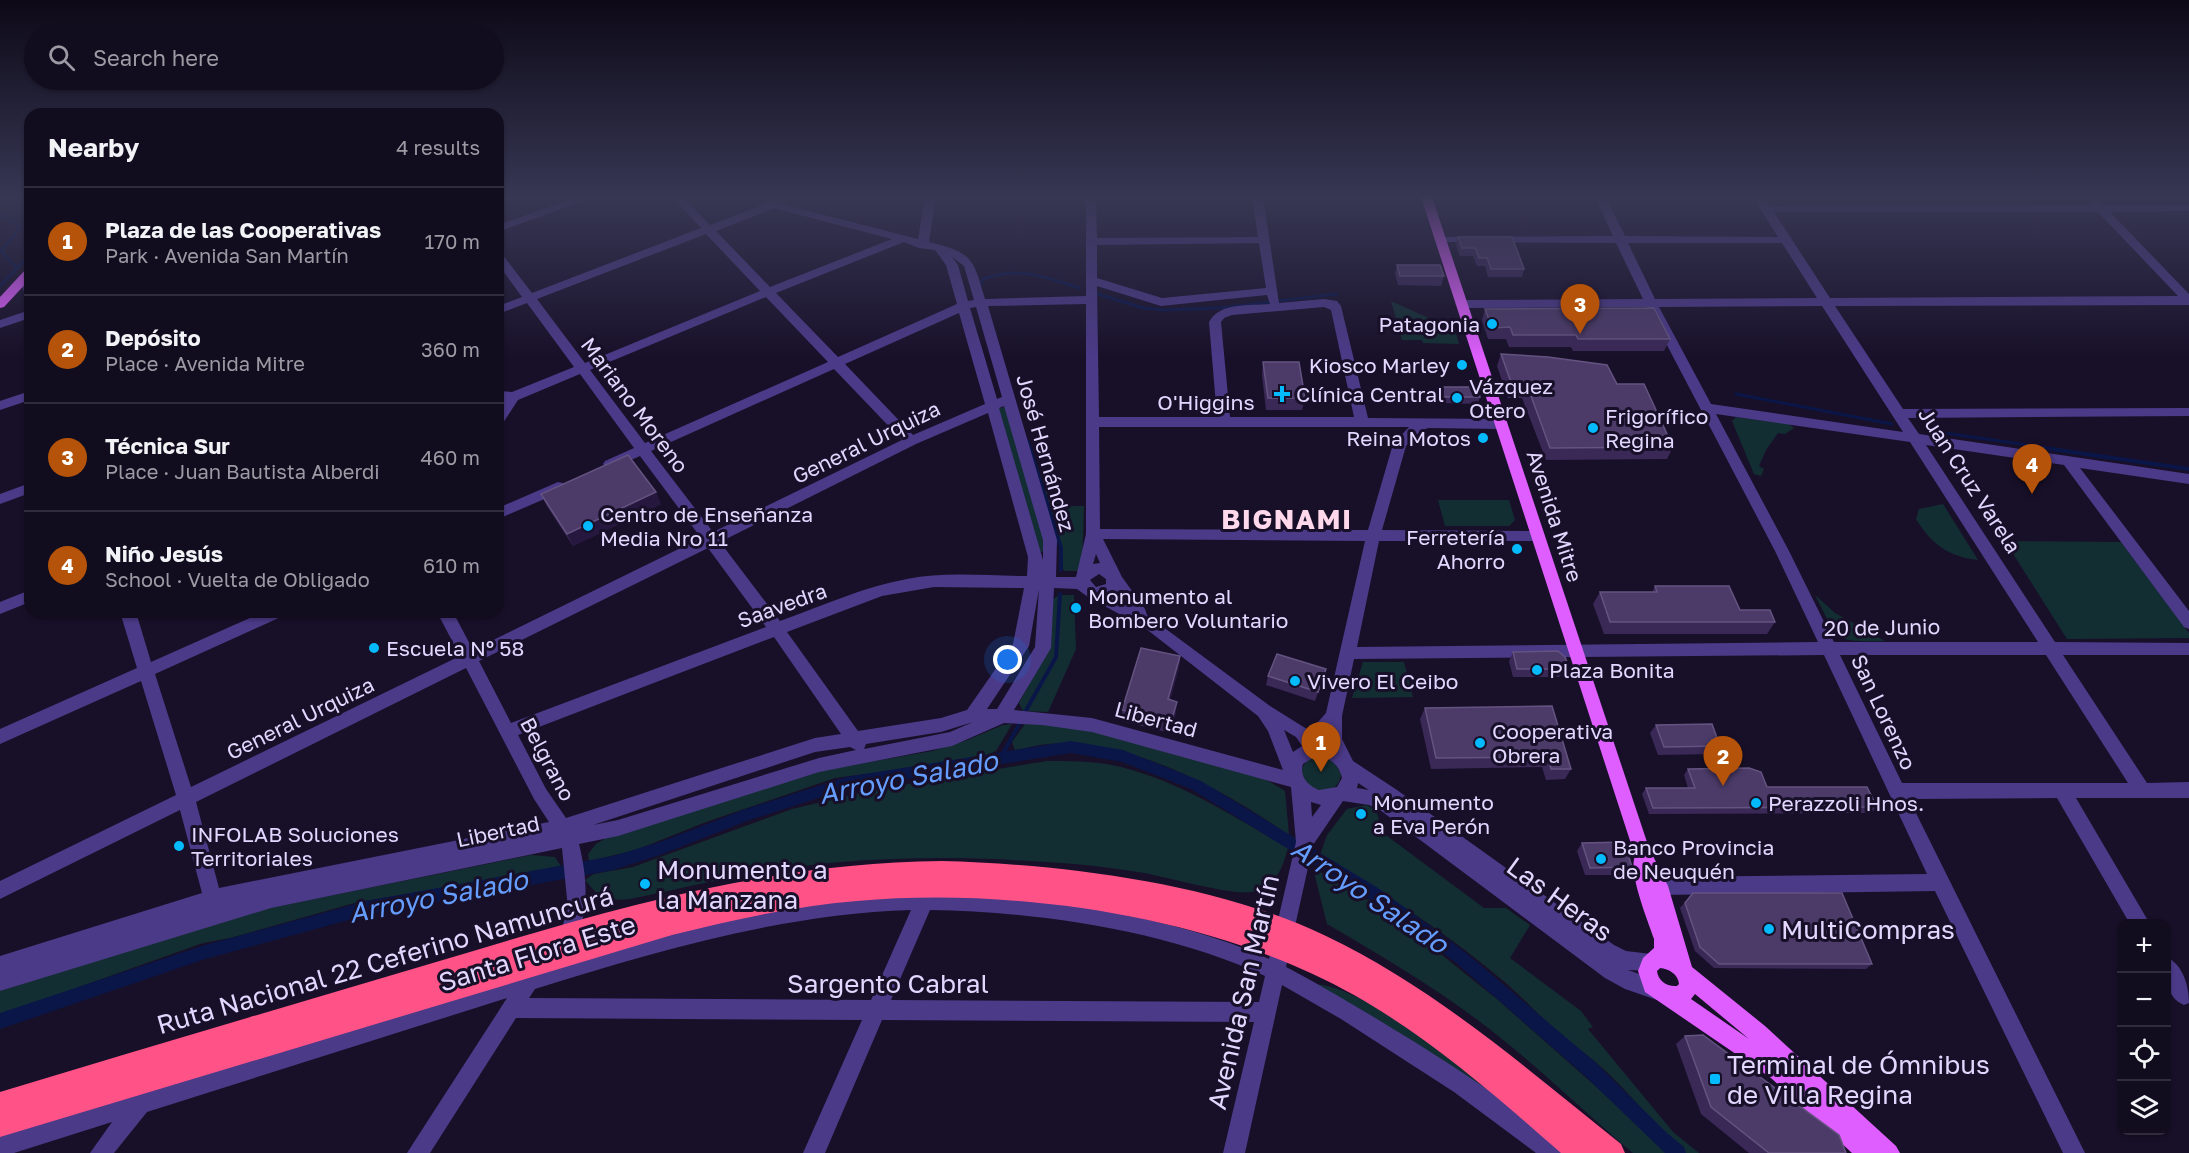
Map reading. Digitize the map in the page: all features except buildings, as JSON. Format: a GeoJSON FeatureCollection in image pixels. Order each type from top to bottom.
{"type":"FeatureCollection","features":[{"type":"Feature","properties":{"kind":"highway","name":"Ruta Nacional 22 Ceferino Namuncurá"},"geometry":{"type":"LineString","coordinates":[[0,1104],[652,911],[751,889],[823,877],[926,870],[997,871],[1114,887],[1223,910],[1280,950],[1315,942],[1368,970],[1420,1003],[1474,1042],[1612,1153]]}},
{"type":"Feature","properties":{"kind":"highway","name":"Ruta Nacional 22 Ceferino Namuncurá"},"geometry":{"type":"LineString","coordinates":[[0,1125],[691,920],[772,902],[858,890],[936,886],[1031,891],[1106,902],[1214,927],[1280,950],[1346,979],[1394,1008],[1488,1075],[1581,1153]]}},
{"type":"Feature","properties":{"kind":"main road","name":"Avenida Mitre"},"geometry":{"type":"LineString","coordinates":[[1444,251],[1641,849],[1659,886],[1684,971]]}},
{"type":"Feature","properties":{"kind":"main road"},"geometry":{"type":"LineString","coordinates":[[0,304],[24,278]]}},
{"type":"Feature","properties":{"kind":"main road","name":"Avenida Mitre"},"geometry":{"type":"LineString","coordinates":[[1641,849],[1646,885],[1663,939],[1663,950],[1655,961]]}},
{"type":"Feature","properties":{"kind":"main road"},"geometry":{"type":"LineString","coordinates":[[1684,971],[1689,980],[1687,991],[1677,997],[1664,994],[1648,978],[1649,966],[1655,961],[1670,960],[1684,971],[1758,1033],[1889,1153]]}},
{"type":"Feature","properties":{"kind":"main road","name":"Las Heras"},"geometry":{"type":"LineString","coordinates":[[1664,994],[1771,1066],[1868,1153]]}},
{"type":"Feature","properties":{"kind":"street"},"geometry":{"type":"LineString","coordinates":[[504,308],[651,251]]}},
{"type":"Feature","properties":{"kind":"street"},"geometry":{"type":"LineString","coordinates":[[728,251],[911,441]]}},
{"type":"Feature","properties":{"kind":"street"},"geometry":{"type":"LineString","coordinates":[[504,396],[513,397],[872,251]]}},
{"type":"Feature","properties":{"kind":"street","name":"José Hernández"},"geometry":{"type":"LineString","coordinates":[[941,251],[952,265],[1035,557],[1040,582],[1043,648],[1008,717]]}},
{"type":"Feature","properties":{"kind":"street","name":"José Hernández"},"geometry":{"type":"LineString","coordinates":[[946,251],[969,264],[978,303],[992,342],[1050,540],[1052,557],[1040,582],[1021,646],[972,715]]}},
{"type":"Feature","properties":{"kind":"street"},"geometry":{"type":"LineString","coordinates":[[1086,584],[1093,534],[1091,251]]}},
{"type":"Feature","properties":{"kind":"street"},"geometry":{"type":"LineString","coordinates":[[1266,251],[1273,298]]}},
{"type":"Feature","properties":{"kind":"street","name":"San Lorenzo"},"geometry":{"type":"LineString","coordinates":[[1627,251],[1651,303],[1708,408],[1829,649],[2073,1153]]}},
{"type":"Feature","properties":{"kind":"street","name":"Juan Cruz Varela"},"geometry":{"type":"LineString","coordinates":[[1792,251],[2142,790]]}},
{"type":"Feature","properties":{"kind":"street"},"geometry":{"type":"LineString","coordinates":[[2142,251],[2189,300]]}},
{"type":"Feature","properties":{"kind":"street","name":"Mariano Moreno"},"geometry":{"type":"LineString","coordinates":[[504,264],[777,629],[855,738],[864,755]]}},
{"type":"Feature","properties":{"kind":"street"},"geometry":{"type":"LineString","coordinates":[[1091,280],[1161,302],[1273,298],[1333,304],[1337,309],[1362,422]]}},
{"type":"Feature","properties":{"kind":"street"},"geometry":{"type":"LineString","coordinates":[[1224,423],[1215,322],[1219,315],[1273,298]]}},
{"type":"Feature","properties":{"kind":"street"},"geometry":{"type":"LineString","coordinates":[[601,468],[834,362],[964,306],[978,303],[1091,300]]}},
{"type":"Feature","properties":{"kind":"street"},"geometry":{"type":"LineString","coordinates":[[1461,304],[2189,300]]}},
{"type":"Feature","properties":{"kind":"street"},"geometry":{"type":"LineString","coordinates":[[0,324],[24,316]]}},
{"type":"Feature","properties":{"kind":"street"},"geometry":{"type":"LineString","coordinates":[[974,345],[992,342]]}},
{"type":"Feature","properties":{"kind":"street"},"geometry":{"type":"LineString","coordinates":[[0,406],[24,397]]}},
{"type":"Feature","properties":{"kind":"street"},"geometry":{"type":"LineString","coordinates":[[504,411],[513,397]]}},
{"type":"Feature","properties":{"kind":"street","name":"General Urquiza"},"geometry":{"type":"LineString","coordinates":[[0,890],[911,441],[1009,399]]}},
{"type":"Feature","properties":{"kind":"street"},"geometry":{"type":"LineString","coordinates":[[1708,408],[2067,459],[2189,479]]}},
{"type":"Feature","properties":{"kind":"street"},"geometry":{"type":"LineString","coordinates":[[1899,414],[2189,412]]}},
{"type":"Feature","properties":{"kind":"street","name":"O'Higgins"},"geometry":{"type":"LineString","coordinates":[[1091,422],[1501,424]]}},
{"type":"Feature","properties":{"kind":"street"},"geometry":{"type":"LineString","coordinates":[[1345,762],[1327,750],[1315,749],[1304,752],[1294,763],[1297,781],[1318,798],[1340,794],[1350,781],[1345,762],[1334,739],[1334,716],[1373,536],[1400,444],[1399,437],[1386,422]]}},
{"type":"Feature","properties":{"kind":"street"},"geometry":{"type":"LineString","coordinates":[[1400,444],[1416,428],[1424,424]]}},
{"type":"Feature","properties":{"kind":"street"},"geometry":{"type":"LineString","coordinates":[[2067,459],[2189,623]]}},
{"type":"Feature","properties":{"kind":"street"},"geometry":{"type":"LineString","coordinates":[[504,511],[570,482]]}},
{"type":"Feature","properties":{"kind":"street"},"geometry":{"type":"LineString","coordinates":[[0,499],[24,490]]}},
{"type":"Feature","properties":{"kind":"street"},"geometry":{"type":"LineString","coordinates":[[1093,534],[1538,536]]}},
{"type":"Feature","properties":{"kind":"street"},"geometry":{"type":"LineString","coordinates":[[1093,534],[1114,576],[1150,624]]}},
{"type":"Feature","properties":{"kind":"street"},"geometry":{"type":"LineString","coordinates":[[1086,584],[1089,571],[1096,568],[1114,576]]}},
{"type":"Feature","properties":{"kind":"street"},"geometry":{"type":"LineString","coordinates":[[1086,584],[1109,591],[1114,586],[1114,576]]}},
{"type":"Feature","properties":{"kind":"street","name":"Saavedra"},"geometry":{"type":"LineString","coordinates":[[508,731],[880,591],[934,581],[1086,584]]}},
{"type":"Feature","properties":{"kind":"street"},"geometry":{"type":"LineString","coordinates":[[1086,584],[1150,624],[1264,711],[1302,732],[1315,749]]}},
{"type":"Feature","properties":{"kind":"street"},"geometry":{"type":"LineString","coordinates":[[0,608],[24,598]]}},
{"type":"Feature","properties":{"kind":"street"},"geometry":{"type":"LineString","coordinates":[[130,618],[186,798],[215,906]]}},
{"type":"Feature","properties":{"kind":"street"},"geometry":{"type":"LineString","coordinates":[[0,737],[265,618]]}},
{"type":"Feature","properties":{"kind":"street","name":"Belgrano"},"geometry":{"type":"LineString","coordinates":[[448,618],[540,794],[564,833],[574,861],[576,881],[577,909],[571,934]]}},
{"type":"Feature","properties":{"kind":"street","name":"20 de Junio"},"geometry":{"type":"LineString","coordinates":[[1348,652],[2049,647],[2189,649]]}},
{"type":"Feature","properties":{"kind":"street","name":"Avenida San Martín"},"geometry":{"type":"LineString","coordinates":[[1264,711],[1275,728],[1297,781],[1305,842]]}},
{"type":"Feature","properties":{"kind":"street","name":"Libertad"},"geometry":{"type":"LineString","coordinates":[[0,965],[215,906],[271,899],[564,833],[815,745],[941,725],[972,715],[1060,719],[1106,728],[1297,781]]}},
{"type":"Feature","properties":{"kind":"street"},"geometry":{"type":"LineString","coordinates":[[1315,749],[1316,736],[1334,716]]}},
{"type":"Feature","properties":{"kind":"street","name":"Libertad"},"geometry":{"type":"LineString","coordinates":[[564,833],[618,828],[819,765],[952,739],[1008,717]]}},
{"type":"Feature","properties":{"kind":"street","name":"Las Heras"},"geometry":{"type":"LineString","coordinates":[[1345,762],[1607,952],[1625,960],[1655,961]]}},
{"type":"Feature","properties":{"kind":"street"},"geometry":{"type":"LineString","coordinates":[[2062,790],[2138,919]]}},
{"type":"Feature","properties":{"kind":"street"},"geometry":{"type":"LineString","coordinates":[[1896,791],[2189,790]]}},
{"type":"Feature","properties":{"kind":"street","name":"Avenida San Martín"},"geometry":{"type":"LineString","coordinates":[[1234,1153],[1305,842],[1340,794]]}},
{"type":"Feature","properties":{"kind":"street","name":"Las Heras"},"geometry":{"type":"LineString","coordinates":[[1340,794],[1371,798],[1386,805],[1612,971],[1632,982],[1664,994]]}},
{"type":"Feature","properties":{"kind":"street"},"geometry":{"type":"LineString","coordinates":[[1659,886],[1940,882]]}},
{"type":"Feature","properties":{"kind":"street"},"geometry":{"type":"LineString","coordinates":[[814,1153],[924,902]]}},
{"type":"Feature","properties":{"kind":"street","name":"Santa Flora Este"},"geometry":{"type":"LineString","coordinates":[[0,1147],[527,982],[677,939],[764,919],[840,908],[924,902],[1010,906],[1115,922],[1204,944],[1280,950],[1340,1006],[1517,1122],[1552,1153]]}},
{"type":"Feature","properties":{"kind":"street","name":"Libertad"},"geometry":{"type":"LineString","coordinates":[[0,981],[215,906]]}},
{"type":"Feature","properties":{"kind":"street"},"geometry":{"type":"LineString","coordinates":[[418,1153],[527,982],[563,946],[571,934]]}},
{"type":"Feature","properties":{"kind":"street"},"geometry":{"type":"LineString","coordinates":[[2170,973],[2184,995]]}},
{"type":"Feature","properties":{"kind":"street","name":"Sargento Cabral"},"geometry":{"type":"LineString","coordinates":[[510,1008],[1266,1012]]}},
{"type":"Feature","properties":{"kind":"street"},"geometry":{"type":"LineString","coordinates":[[101,1153],[141,1103]]}},
{"type":"Feature","properties":{"kind":"green space"},"geometry":{"type":"Polygon","coordinates":[[[1391,301],[1433,320],[1452,320],[1459,344],[1402,340],[1391,301]]]}},
{"type":"Feature","properties":{"kind":"green space"},"geometry":{"type":"Polygon","coordinates":[[[1005,407],[1048,551],[1040,552],[998,408],[1005,407]]]}},
{"type":"Feature","properties":{"kind":"green space"},"geometry":{"type":"Polygon","coordinates":[[[1736,417],[1789,424],[1794,428],[1785,434],[1778,433],[1766,450],[1759,466],[1764,469],[1761,476],[1754,474],[1732,421],[1736,417]]]}},
{"type":"Feature","properties":{"kind":"green space"},"geometry":{"type":"Polygon","coordinates":[[[1044,490],[1055,491],[1058,499],[1064,499],[1065,506],[1084,506],[1082,567],[1078,571],[1065,571],[1059,565],[1060,546],[1044,490]]]}},
{"type":"Feature","properties":{"kind":"green space"},"geometry":{"type":"Polygon","coordinates":[[[1438,500],[1509,500],[1515,520],[1509,526],[1445,526],[1438,500]]]}},
{"type":"Feature","properties":{"kind":"green space"},"geometry":{"type":"Polygon","coordinates":[[[1943,504],[1978,560],[1958,556],[1942,548],[1928,536],[1916,519],[1919,509],[1943,504]]]}},
{"type":"Feature","properties":{"kind":"green space"},"geometry":{"type":"Polygon","coordinates":[[[2005,541],[2121,542],[2189,633],[2189,638],[2067,639],[2005,541]]]}},
{"type":"Feature","properties":{"kind":"green space"},"geometry":{"type":"Polygon","coordinates":[[[1059,595],[1074,595],[1076,649],[1048,712],[1023,711],[1019,703],[1047,651],[1051,601],[1059,595]]]}},
{"type":"Feature","properties":{"kind":"green space"},"geometry":{"type":"Polygon","coordinates":[[[1815,595],[1835,613],[1885,641],[1855,641],[1839,636],[1828,622],[1815,595]]]}},
{"type":"Feature","properties":{"kind":"green space"},"geometry":{"type":"Polygon","coordinates":[[[1363,662],[1404,662],[1413,697],[1352,698],[1363,662]]]}},
{"type":"Feature","properties":{"kind":"green space"},"geometry":{"type":"Polygon","coordinates":[[[1059,723],[1098,730],[1265,779],[1285,791],[1289,835],[1205,784],[1143,758],[1111,749],[1079,744],[1047,744],[1015,750],[1012,742],[1025,724],[1059,723]]]}},
{"type":"Feature","properties":{"kind":"green space"},"geometry":{"type":"Polygon","coordinates":[[[1012,724],[996,751],[978,759],[835,778],[706,822],[636,850],[589,861],[588,854],[596,844],[606,838],[820,771],[932,751],[965,741],[1003,725],[1012,724]]]}},
{"type":"Feature","properties":{"kind":"green space"},"geometry":{"type":"Polygon","coordinates":[[[1312,757],[1322,757],[1333,762],[1341,774],[1337,784],[1330,789],[1322,790],[1313,788],[1305,782],[1302,775],[1303,766],[1312,757]]]}},
{"type":"Feature","properties":{"kind":"green space"},"geometry":{"type":"Polygon","coordinates":[[[1047,761],[1112,765],[1159,779],[1203,799],[1288,848],[1281,868],[1275,879],[1265,888],[1247,892],[1234,892],[1107,867],[954,858],[867,860],[810,865],[743,875],[622,900],[609,899],[600,895],[585,880],[594,874],[633,867],[792,809],[877,789],[1047,761]]]}},
{"type":"Feature","properties":{"kind":"green space"},"geometry":{"type":"Polygon","coordinates":[[[1366,805],[1376,810],[1383,833],[1484,908],[1506,908],[1530,925],[1510,958],[1581,1011],[1593,1027],[1588,1029],[1673,1132],[1699,1153],[1685,1153],[1610,1075],[1553,1028],[1513,989],[1485,966],[1416,915],[1320,855],[1327,835],[1347,809],[1366,805]]]}},
{"type":"Feature","properties":{"kind":"green space"},"geometry":{"type":"Polygon","coordinates":[[[531,855],[555,857],[562,873],[519,875],[358,902],[230,938],[203,943],[0,1015],[0,991],[236,915],[531,855]]]}},
{"type":"Feature","properties":{"kind":"green space"},"geometry":{"type":"Polygon","coordinates":[[[1316,869],[1363,900],[1371,899],[1393,923],[1422,939],[1498,1000],[1618,1106],[1667,1153],[1633,1153],[1502,1039],[1460,1007],[1417,978],[1327,924],[1315,876],[1316,869]]]}},
{"type":"Feature","properties":{"kind":"green space"},"geometry":{"type":"Polygon","coordinates":[[[1314,984],[1336,989],[1391,1016],[1449,1056],[1519,1110],[1314,984]]]}},
{"type":"Feature","properties":{"kind":"waterway"},"geometry":{"type":"LineString","coordinates":[[1,251],[17,268]]}},
{"type":"Feature","properties":{"kind":"waterway"},"geometry":{"type":"LineString","coordinates":[[0,286],[24,261]]}},
{"type":"Feature","properties":{"kind":"waterway"},"geometry":{"type":"LineString","coordinates":[[980,286],[983,279],[1008,273],[1020,273],[1032,274],[1079,288]]}},
{"type":"Feature","properties":{"kind":"waterway"},"geometry":{"type":"LineString","coordinates":[[1095,293],[1143,308],[1164,310],[1219,308],[1336,294]]}},
{"type":"Feature","properties":{"kind":"waterway"},"geometry":{"type":"LineString","coordinates":[[1736,394],[1892,424]]}},
{"type":"Feature","properties":{"kind":"waterway"},"geometry":{"type":"LineString","coordinates":[[1931,431],[2061,450]]}},
{"type":"Feature","properties":{"kind":"waterway"},"geometry":{"type":"LineString","coordinates":[[1028,441],[1031,450]]}},
{"type":"Feature","properties":{"kind":"waterway"},"geometry":{"type":"LineString","coordinates":[[1030,449],[1061,548],[1061,570]]}},
{"type":"Feature","properties":{"kind":"waterway"},"geometry":{"type":"LineString","coordinates":[[2051,449],[2189,469]]}},
{"type":"Feature","properties":{"kind":"waterway"},"geometry":{"type":"LineString","coordinates":[[1024,714],[1056,657],[1060,594]]}},
{"type":"Feature","properties":{"kind":"waterway"},"geometry":{"type":"LineString","coordinates":[[1001,757],[1021,721]]}},
{"type":"Feature","properties":{"kind":"waterway","name":"Arroyo Salado"},"geometry":{"type":"LineString","coordinates":[[0,1021],[205,952],[367,908],[613,863],[660,848],[746,815],[846,783],[1071,747],[1123,756],[1196,785],[1373,893],[1460,957],[1589,1068],[1678,1153]]}},
{"type":"Feature","properties":{"kind":"place","name":"Patagonia"},"geometry":{"type":"Point","coordinates":[1492,324]}},
{"type":"Feature","properties":{"kind":"place","name":"Técnica Sur"},"geometry":{"type":"Point","coordinates":[1580,334]}},
{"type":"Feature","properties":{"kind":"place","name":"Kiosco Marley"},"geometry":{"type":"Point","coordinates":[1462,365]}},
{"type":"Feature","properties":{"kind":"place","name":"Clínica Central"},"geometry":{"type":"Point","coordinates":[1282,394]}},
{"type":"Feature","properties":{"kind":"place","name":"Vázquez Otero"},"geometry":{"type":"Point","coordinates":[1457,398]}},
{"type":"Feature","properties":{"kind":"place","name":"Frigorífico Regina"},"geometry":{"type":"Point","coordinates":[1593,428]}},
{"type":"Feature","properties":{"kind":"place","name":"Reina Motos"},"geometry":{"type":"Point","coordinates":[1483,438]}},
{"type":"Feature","properties":{"kind":"place","name":"Niño Jesús"},"geometry":{"type":"Point","coordinates":[2032,494]}},
{"type":"Feature","properties":{"kind":"place","name":"Centro de Enseñanza Media Nro 11"},"geometry":{"type":"Point","coordinates":[588,526]}},
{"type":"Feature","properties":{"kind":"place","name":"Ferretería Ahorro"},"geometry":{"type":"Point","coordinates":[1517,549]}},
{"type":"Feature","properties":{"kind":"place","name":"Monumento al Bombero Voluntario"},"geometry":{"type":"Point","coordinates":[1076,608]}},
{"type":"Feature","properties":{"kind":"place","name":"Escuela Nº 58"},"geometry":{"type":"Point","coordinates":[374,648]}},
{"type":"Feature","properties":{"kind":"place","name":"Plaza Bonita"},"geometry":{"type":"Point","coordinates":[1537,670]}},
{"type":"Feature","properties":{"kind":"place","name":"Vivero El Ceibo"},"geometry":{"type":"Point","coordinates":[1295,681]}},
{"type":"Feature","properties":{"kind":"place","name":"Cooperativa Obrera"},"geometry":{"type":"Point","coordinates":[1480,743]}},
{"type":"Feature","properties":{"kind":"place","name":"Plaza de las Cooperativas"},"geometry":{"type":"Point","coordinates":[1321,772]}},
{"type":"Feature","properties":{"kind":"place","name":"Depósito"},"geometry":{"type":"Point","coordinates":[1723,786]}},
{"type":"Feature","properties":{"kind":"place","name":"Perazzoli Hnos."},"geometry":{"type":"Point","coordinates":[1756,803]}},
{"type":"Feature","properties":{"kind":"place","name":"Monumento a Eva Perón"},"geometry":{"type":"Point","coordinates":[1361,814]}},
{"type":"Feature","properties":{"kind":"place","name":"INFOLAB Soluciones Territoriales"},"geometry":{"type":"Point","coordinates":[179,846]}},
{"type":"Feature","properties":{"kind":"place","name":"Banco Provincia de Neuquén"},"geometry":{"type":"Point","coordinates":[1601,859]}},
{"type":"Feature","properties":{"kind":"place","name":"Monumento a la Manzana"},"geometry":{"type":"Point","coordinates":[645,884]}},
{"type":"Feature","properties":{"kind":"place","name":"MultiCompras"},"geometry":{"type":"Point","coordinates":[1769,929]}},
{"type":"Feature","properties":{"kind":"place","name":"Terminal de Ómnibus de Villa Regina"},"geometry":{"type":"Point","coordinates":[1715,1079]}},
{"type":"Feature","properties":{"kind":"district","name":"BIGNAMI"},"geometry":{"type":"Point","coordinates":[1287,519]}}]}
